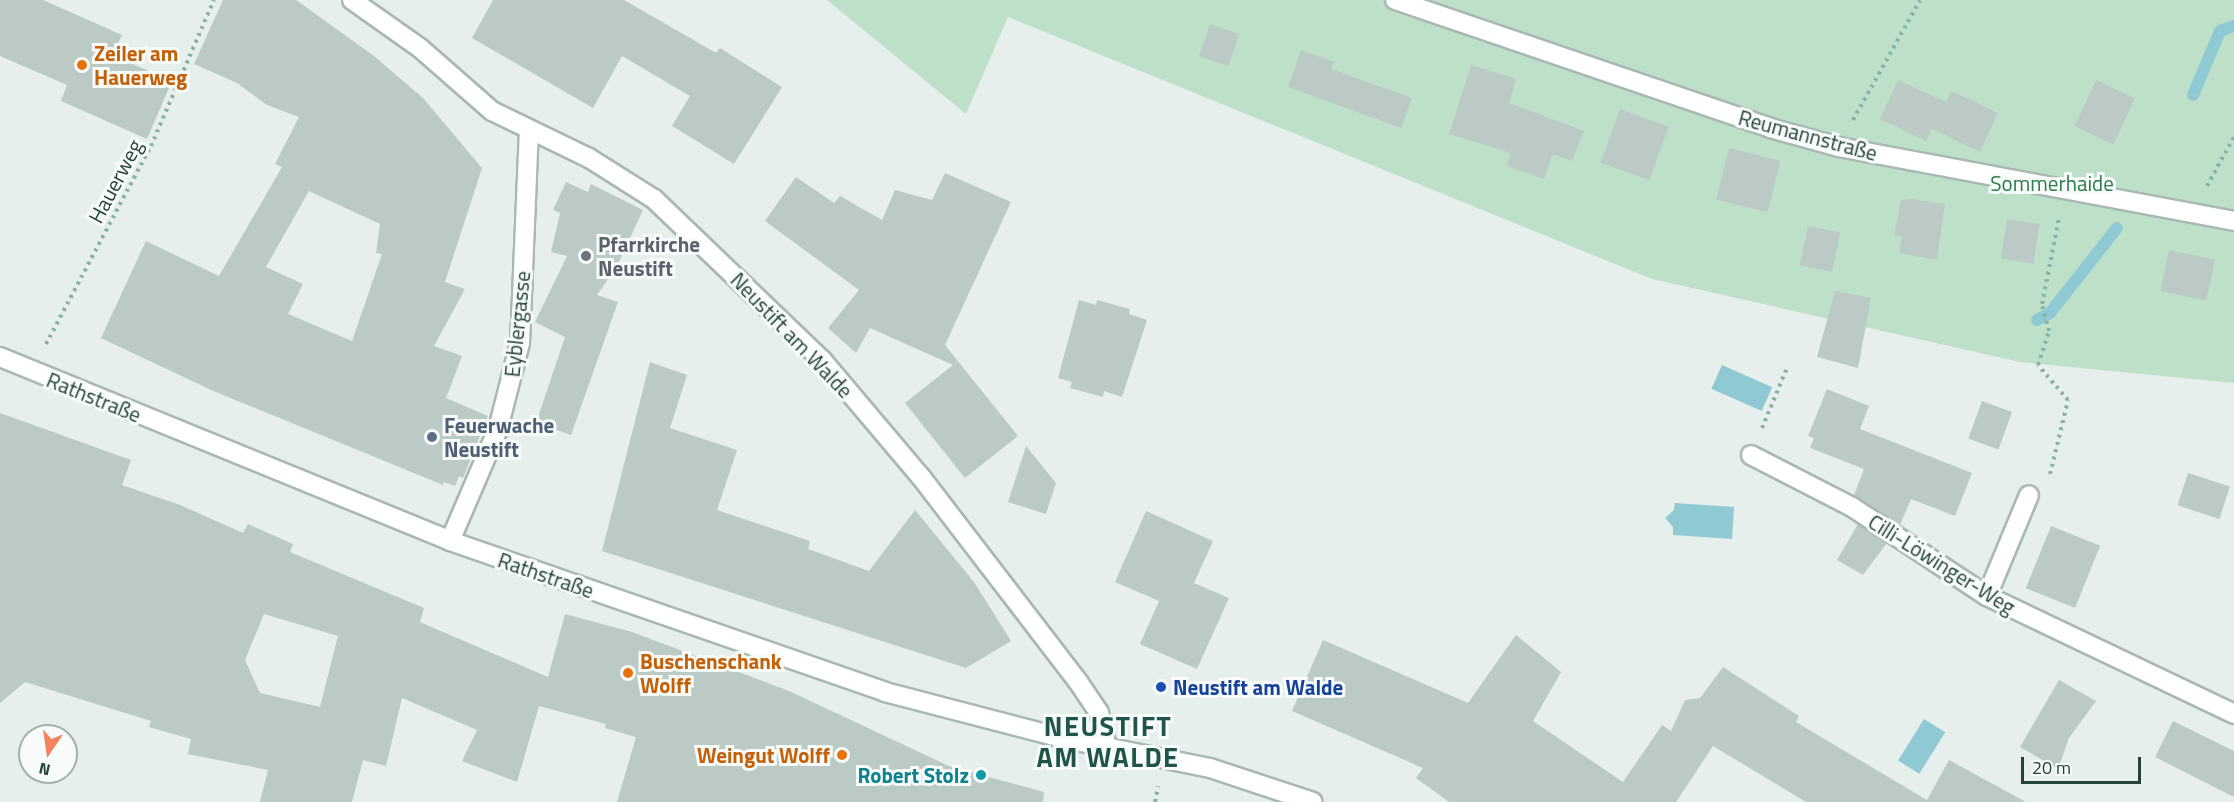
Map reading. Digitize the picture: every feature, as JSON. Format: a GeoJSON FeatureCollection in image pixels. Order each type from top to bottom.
{"type":"FeatureCollection","features":[{"type":"Feature","properties":{"kind":"street","name":"Neustift am Walde"},"geometry":{"type":"LineString","coordinates":[[352,0],[420,48],[492,111],[529,131],[589,158],[654,199],[822,360],[921,477],[1079,683],[1099,713],[1107,747]]}},
{"type":"Feature","properties":{"kind":"street","name":"Reumannstraße"},"geometry":{"type":"LineString","coordinates":[[1395,0],[1770,128],[1839,147],[2234,221]]}},
{"type":"Feature","properties":{"kind":"street","name":"Eyblergasse"},"geometry":{"type":"LineString","coordinates":[[450,542],[498,429],[520,343],[529,131]]}},
{"type":"Feature","properties":{"kind":"street","name":"Rathstraße"},"geometry":{"type":"LineString","coordinates":[[0,357],[450,542],[885,692],[1107,747]]}},
{"type":"Feature","properties":{"kind":"street","name":"Cilli-Löwinger-Weg"},"geometry":{"type":"LineString","coordinates":[[1751,455],[1851,507],[1987,596],[2234,714]]}},
{"type":"Feature","properties":{"kind":"street"},"geometry":{"type":"LineString","coordinates":[[1987,596],[2028,495]]}},
{"type":"Feature","properties":{"kind":"street"},"geometry":{"type":"LineString","coordinates":[[1107,747],[1241,776],[1313,802]]}},
{"type":"Feature","properties":{"kind":"path","name":"Hauerweg"},"geometry":{"type":"LineString","coordinates":[[31,371],[151,146],[214,0]]}},
{"type":"Feature","properties":{"kind":"path"},"geometry":{"type":"LineString","coordinates":[[1839,147],[1920,0]]}},
{"type":"Feature","properties":{"kind":"path"},"geometry":{"type":"LineString","coordinates":[[2193,213],[2234,137]]}},
{"type":"Feature","properties":{"kind":"path"},"geometry":{"type":"LineString","coordinates":[[2048,486],[2068,399],[2038,365],[2049,331],[2042,304],[2064,190]]}},
{"type":"Feature","properties":{"kind":"path"},"geometry":{"type":"LineString","coordinates":[[1751,455],[1787,368]]}},
{"type":"Feature","properties":{"kind":"green space","name":"Sommerhaide"},"geometry":{"type":"Polygon","coordinates":[[[827,0],[2234,0],[2234,383],[2020,362],[1652,279],[1008,17],[966,114],[827,0]]]}},
{"type":"Feature","properties":{"kind":"water"},"geometry":{"type":"Polygon","coordinates":[[[1722,365],[1772,387],[1762,411],[1711,389],[1722,365]]]}},
{"type":"Feature","properties":{"kind":"water"},"geometry":{"type":"Polygon","coordinates":[[[1675,503],[1734,507],[1732,539],[1673,535],[1673,527],[1665,518],[1674,510],[1675,503]]]}},
{"type":"Feature","properties":{"kind":"water"},"geometry":{"type":"Polygon","coordinates":[[[1924,719],[1945,732],[1919,774],[1898,761],[1924,719]]]}},
{"type":"Feature","properties":{"kind":"building"},"geometry":{"type":"Polygon","coordinates":[[[0,0],[43,0],[122,35],[112,55],[172,81],[147,139],[61,101],[67,85],[0,56],[0,0]]]}},
{"type":"Feature","properties":{"kind":"building"},"geometry":{"type":"Polygon","coordinates":[[[223,0],[296,0],[374,56],[423,98],[482,168],[445,282],[465,289],[434,346],[462,356],[446,398],[488,416],[463,478],[459,476],[455,486],[444,482],[443,485],[211,390],[101,338],[146,241],[219,276],[282,167],[275,164],[299,117],[267,105],[237,83],[194,64],[223,0]],[[309,191],[266,267],[303,284],[288,314],[352,341],[382,254],[376,253],[380,224],[309,191]]]}},
{"type":"Feature","properties":{"kind":"building"},"geometry":{"type":"Polygon","coordinates":[[[493,0],[624,0],[716,53],[720,48],[782,87],[734,164],[672,126],[690,96],[622,56],[593,108],[472,38],[493,0]]]}},
{"type":"Feature","properties":{"kind":"building"},"geometry":{"type":"Polygon","coordinates":[[[1210,24],[1239,34],[1228,66],[1199,56],[1210,24]]]}},
{"type":"Feature","properties":{"kind":"building"},"geometry":{"type":"Polygon","coordinates":[[[1301,50],[1334,62],[1331,69],[1412,98],[1401,128],[1288,87],[1301,50]]]}},
{"type":"Feature","properties":{"kind":"building"},"geometry":{"type":"Polygon","coordinates":[[[1471,65],[1516,79],[1509,103],[1584,131],[1572,161],[1553,154],[1544,179],[1507,166],[1511,153],[1449,134],[1471,65]]]}},
{"type":"Feature","properties":{"kind":"building"},"geometry":{"type":"Polygon","coordinates":[[[1898,80],[1946,102],[1951,91],[1998,113],[1980,152],[1932,129],[1926,141],[1880,119],[1898,80]]]}},
{"type":"Feature","properties":{"kind":"building"},"geometry":{"type":"Polygon","coordinates":[[[2096,80],[2135,98],[2113,144],[2074,126],[2096,80]]]}},
{"type":"Feature","properties":{"kind":"building"},"geometry":{"type":"Polygon","coordinates":[[[1620,109],[1669,127],[1649,180],[1601,163],[1620,109]]]}},
{"type":"Feature","properties":{"kind":"building"},"geometry":{"type":"Polygon","coordinates":[[[1729,148],[1780,161],[1768,212],[1716,199],[1729,148]]]}},
{"type":"Feature","properties":{"kind":"building"},"geometry":{"type":"Polygon","coordinates":[[[945,173],[1011,202],[945,345],[1018,436],[965,478],[905,403],[953,365],[870,328],[856,353],[828,328],[859,290],[765,221],[796,177],[834,203],[840,196],[882,220],[895,190],[932,200],[945,173]]]}},
{"type":"Feature","properties":{"kind":"building","name":"Pfarrkirche Neustift"},"geometry":{"type":"Polygon","coordinates":[[[566,182],[588,192],[591,184],[643,210],[616,268],[597,295],[618,302],[571,435],[536,423],[565,337],[535,322],[567,256],[551,252],[560,213],[553,210],[566,182]]]}},
{"type":"Feature","properties":{"kind":"building"},"geometry":{"type":"Polygon","coordinates":[[[1911,199],[1945,204],[1937,260],[1899,253],[1902,237],[1894,236],[1901,200],[1911,199]]]}},
{"type":"Feature","properties":{"kind":"building"},"geometry":{"type":"Polygon","coordinates":[[[2007,219],[2040,224],[2033,264],[2001,259],[2007,219]]]}},
{"type":"Feature","properties":{"kind":"building"},"geometry":{"type":"Polygon","coordinates":[[[1808,226],[1840,233],[1832,272],[1800,265],[1808,226]]]}},
{"type":"Feature","properties":{"kind":"building"},"geometry":{"type":"Polygon","coordinates":[[[2169,250],[2215,260],[2206,301],[2160,291],[2169,250]]]}},
{"type":"Feature","properties":{"kind":"building"},"geometry":{"type":"Polygon","coordinates":[[[1835,291],[1871,298],[1858,368],[1817,357],[1835,291]]]}},
{"type":"Feature","properties":{"kind":"building"},"geometry":{"type":"Polygon","coordinates":[[[1079,300],[1096,305],[1097,300],[1130,309],[1129,314],[1147,320],[1122,397],[1104,391],[1103,397],[1070,388],[1072,382],[1058,378],[1079,300]]]}},
{"type":"Feature","properties":{"kind":"building"},"geometry":{"type":"Polygon","coordinates":[[[650,362],[687,375],[670,428],[737,450],[717,510],[810,541],[808,549],[869,571],[915,510],[974,582],[1011,641],[966,668],[602,551],[650,362]]]}},
{"type":"Feature","properties":{"kind":"building"},"geometry":{"type":"Polygon","coordinates":[[[1827,389],[1869,406],[1860,429],[1972,473],[1955,516],[1911,499],[1900,525],[1854,495],[1864,469],[1810,448],[1814,438],[1808,436],[1827,389]]]}},
{"type":"Feature","properties":{"kind":"building"},"geometry":{"type":"Polygon","coordinates":[[[1982,401],[2012,412],[1998,450],[1968,439],[1982,401]]]}},
{"type":"Feature","properties":{"kind":"building"},"geometry":{"type":"Polygon","coordinates":[[[0,413],[131,460],[122,485],[180,505],[243,533],[248,524],[293,544],[290,552],[424,608],[420,622],[548,677],[565,614],[632,632],[789,691],[949,766],[1044,792],[1043,802],[617,802],[636,737],[605,728],[606,724],[539,706],[517,782],[462,761],[477,730],[402,698],[386,766],[363,760],[352,802],[260,802],[268,770],[188,754],[191,739],[149,727],[151,721],[25,682],[0,703],[0,413]],[[264,614],[245,660],[260,693],[320,707],[338,636],[264,614]]]}},
{"type":"Feature","properties":{"kind":"building"},"geometry":{"type":"Polygon","coordinates":[[[1026,446],[1056,483],[1046,514],[1008,502],[1026,446]]]}},
{"type":"Feature","properties":{"kind":"building"},"geometry":{"type":"Polygon","coordinates":[[[2188,473],[2230,487],[2219,519],[2177,505],[2188,473]]]}},
{"type":"Feature","properties":{"kind":"building"},"geometry":{"type":"Polygon","coordinates":[[[1146,511],[1213,541],[1194,583],[1229,598],[1197,669],[1140,644],[1159,601],[1115,582],[1146,511]]]}},
{"type":"Feature","properties":{"kind":"building"},"geometry":{"type":"Polygon","coordinates":[[[1858,524],[1887,543],[1863,575],[1837,560],[1858,524]]]}},
{"type":"Feature","properties":{"kind":"building"},"geometry":{"type":"Polygon","coordinates":[[[2051,526],[2100,546],[2075,608],[2026,588],[2051,526]]]}},
{"type":"Feature","properties":{"kind":"building"},"geometry":{"type":"Polygon","coordinates":[[[1516,635],[1561,672],[1533,721],[1623,782],[1662,725],[1671,731],[1685,700],[1700,698],[1723,667],[1799,716],[1796,722],[1927,800],[1949,760],[2026,802],[1806,802],[1713,746],[1676,802],[1449,802],[1416,778],[1423,768],[1292,711],[1323,640],[1468,703],[1516,635]]]}},
{"type":"Feature","properties":{"kind":"building"},"geometry":{"type":"Polygon","coordinates":[[[2059,680],[2096,701],[2069,738],[2058,769],[2020,747],[2059,680]]]}},
{"type":"Feature","properties":{"kind":"building"},"geometry":{"type":"Polygon","coordinates":[[[2173,721],[2234,751],[2234,797],[2155,757],[2173,721]]]}},
{"type":"Feature","properties":{"kind":"waterway"},"geometry":{"type":"LineString","coordinates":[[2193,95],[2220,31],[2234,26]]}},
{"type":"Feature","properties":{"kind":"waterway"},"geometry":{"type":"LineString","coordinates":[[2037,320],[2050,313],[2117,228]]}},
{"type":"Feature","properties":{"kind":"place","name":"Zeiler am Hauerweg"},"geometry":{"type":"Point","coordinates":[82,65]}},
{"type":"Feature","properties":{"kind":"place","name":"Pfarrkirche Neustift"},"geometry":{"type":"Point","coordinates":[586,256]}},
{"type":"Feature","properties":{"kind":"place","name":"Feuerwache Neustift"},"geometry":{"type":"Point","coordinates":[432,437]}},
{"type":"Feature","properties":{"kind":"place","name":"Buschenschank Wolff"},"geometry":{"type":"Point","coordinates":[628,673]}},
{"type":"Feature","properties":{"kind":"place","name":"Neustift am Walde"},"geometry":{"type":"Point","coordinates":[1161,687]}},
{"type":"Feature","properties":{"kind":"place","name":"Weingut Wolff"},"geometry":{"type":"Point","coordinates":[842,755]}},
{"type":"Feature","properties":{"kind":"place","name":"Robert Stolz"},"geometry":{"type":"Point","coordinates":[981,775]}},
{"type":"Feature","properties":{"kind":"district","name":"NEUSTIFT AM WALDE"},"geometry":{"type":"Point","coordinates":[1108,740]}}]}
